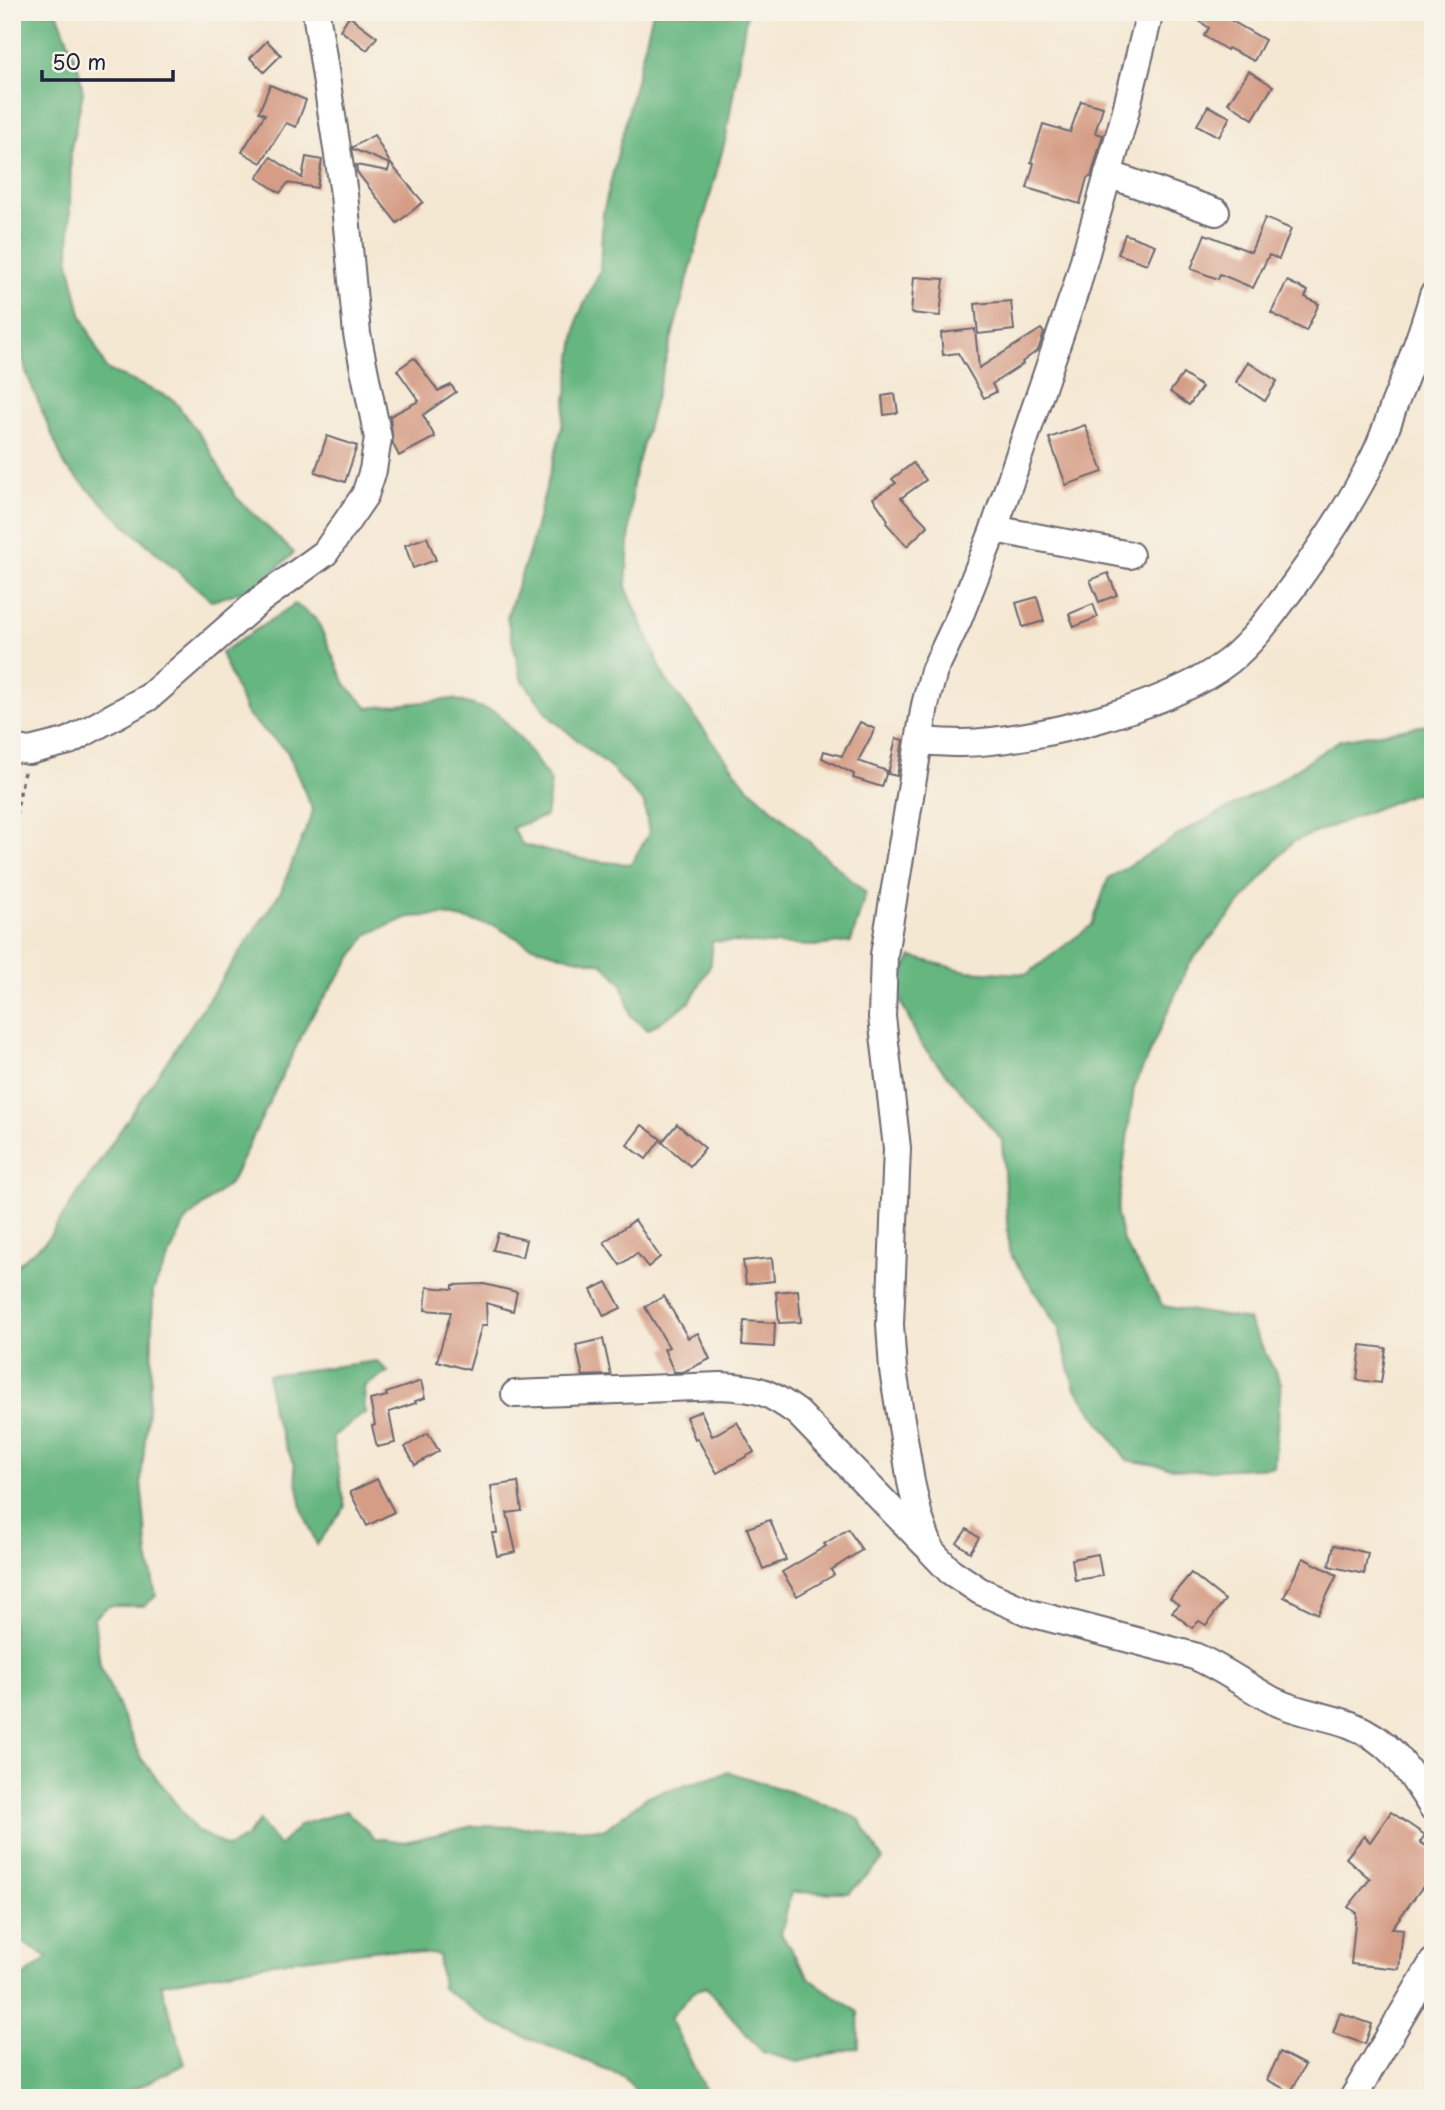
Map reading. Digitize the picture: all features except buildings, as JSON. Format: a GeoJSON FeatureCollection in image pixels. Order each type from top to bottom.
{"type":"FeatureCollection","features":[{"type":"Feature","properties":{"kind":"street"},"geometry":{"type":"LineString","coordinates":[[21,749],[69,741],[149,697],[260,600],[325,553],[366,495],[378,438],[356,334],[344,194],[316,12]]}},
{"type":"Feature","properties":{"kind":"street"},"geometry":{"type":"LineString","coordinates":[[931,1550],[919,1517],[911,1482],[893,1370],[890,1292],[897,1148],[882,1017],[884,955],[934,671],[958,620],[993,528],[1077,285],[1150,12]]}},
{"type":"Feature","properties":{"kind":"street"},"geometry":{"type":"LineString","coordinates":[[1108,174],[1216,212]]}},
{"type":"Feature","properties":{"kind":"street"},"geometry":{"type":"LineString","coordinates":[[920,741],[974,742],[1066,727],[1146,705],[1190,685],[1228,662],[1260,631],[1326,541],[1352,499],[1374,457],[1423,330],[1433,295]]}},
{"type":"Feature","properties":{"kind":"street"},"geometry":{"type":"LineString","coordinates":[[993,528],[1130,555]]}},
{"type":"Feature","properties":{"kind":"street"},"geometry":{"type":"LineString","coordinates":[[515,1394],[721,1386],[747,1387],[773,1395],[798,1413],[950,1571],[980,1591],[1030,1613],[1194,1656],[1217,1666],[1272,1700],[1301,1713],[1350,1725],[1379,1739],[1398,1756],[1433,1808]]}},
{"type":"Feature","properties":{"kind":"street"},"geometry":{"type":"LineString","coordinates":[[1353,2098],[1429,1976]]}},
{"type":"Feature","properties":{"kind":"path"},"geometry":{"type":"LineString","coordinates":[[12,835],[21,749]]}},
{"type":"Feature","properties":{"kind":"green space"},"geometry":{"type":"Polygon","coordinates":[[[57,12],[79,70],[83,93],[71,148],[69,262],[81,314],[106,369],[173,399],[205,442],[236,497],[294,553],[257,586],[212,601],[125,525],[65,466],[26,372],[12,298],[12,15],[57,12]]]}},
{"type":"Feature","properties":{"kind":"green space"},"geometry":{"type":"Polygon","coordinates":[[[653,12],[747,12],[726,137],[633,481],[626,587],[665,678],[745,784],[866,893],[851,942],[813,946],[712,941],[711,964],[690,1002],[648,1030],[631,1016],[622,983],[603,964],[529,945],[495,926],[445,915],[409,917],[368,934],[309,1020],[231,1182],[186,1220],[153,1290],[151,1378],[141,1481],[148,1556],[156,1596],[144,1606],[108,1606],[94,1618],[100,1665],[141,1758],[197,1831],[228,1847],[246,1837],[259,1821],[279,1846],[300,1825],[346,1811],[375,1838],[405,1842],[473,1826],[605,1829],[648,1796],[729,1772],[815,1800],[859,1819],[883,1860],[849,1893],[791,1892],[781,1934],[810,1979],[858,2012],[859,2047],[798,2062],[762,2052],[706,1987],[694,1991],[670,2018],[709,2098],[641,2098],[623,2076],[494,2024],[442,1988],[438,1955],[380,1949],[265,1964],[161,1984],[185,2064],[138,2087],[105,2098],[12,2098],[12,1986],[48,1957],[12,1937],[12,1269],[46,1241],[281,891],[313,811],[287,751],[247,715],[221,653],[295,604],[317,620],[345,684],[368,708],[453,699],[496,712],[524,743],[551,782],[546,816],[512,828],[522,844],[576,858],[631,864],[649,833],[644,803],[613,770],[550,717],[521,678],[507,617],[530,549],[562,427],[578,317],[600,271],[603,213],[653,12]]]}},
{"type":"Feature","properties":{"kind":"green space"},"geometry":{"type":"Polygon","coordinates":[[[1433,719],[1433,786],[1292,842],[1189,964],[1134,1087],[1117,1214],[1123,1241],[1163,1306],[1248,1320],[1281,1383],[1274,1467],[1190,1471],[1127,1460],[1074,1386],[1059,1329],[1009,1252],[1002,1140],[920,1043],[894,987],[912,957],[966,971],[1027,974],[1092,925],[1108,879],[1188,829],[1269,787],[1340,740],[1426,725],[1433,719]]]}},
{"type":"Feature","properties":{"kind":"green space"},"geometry":{"type":"Polygon","coordinates":[[[377,1361],[388,1372],[364,1387],[365,1413],[332,1437],[345,1507],[317,1545],[302,1509],[294,1465],[272,1412],[268,1375],[377,1361]]]}}]}
